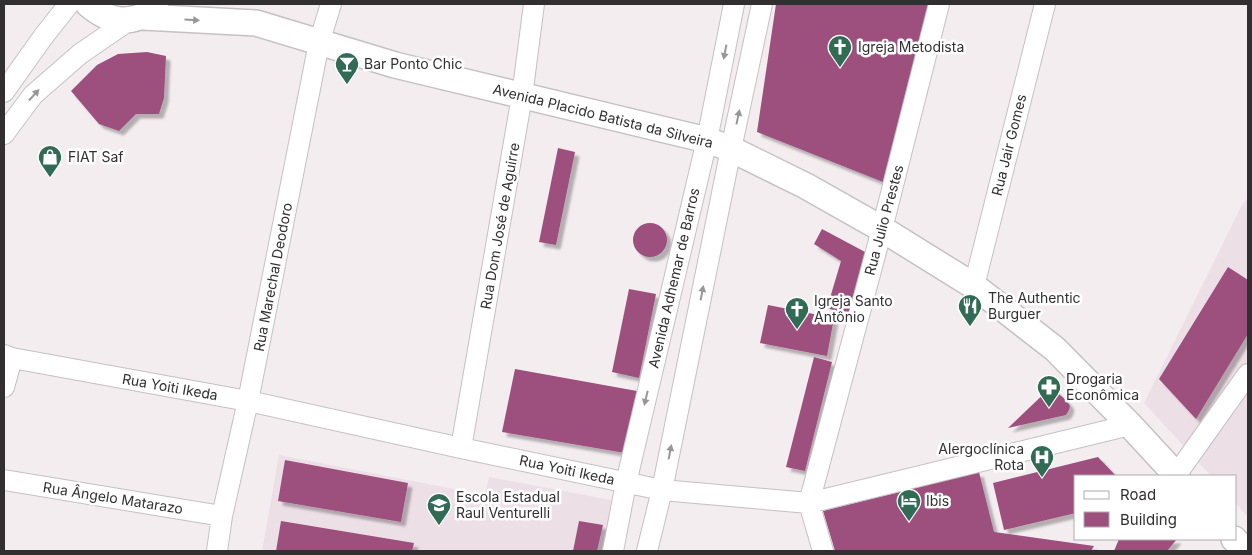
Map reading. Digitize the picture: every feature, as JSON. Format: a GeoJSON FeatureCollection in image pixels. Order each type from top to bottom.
{"type":"FeatureCollection","features":[{"type":"Feature","properties":{"kind":"main road","name":"Avenida Placido Batista da Silveira"},"geometry":{"type":"LineString","coordinates":[[88,4],[99,13],[113,19],[144,14],[256,23],[395,65],[707,140],[731,149],[806,186],[882,228],[974,286],[1055,349],[1130,425],[1175,475]]}},
{"type":"Feature","properties":{"kind":"main road","name":"Avenida Placido Batista da Silveira"},"geometry":{"type":"LineString","coordinates":[[229,4],[256,23]]}},
{"type":"Feature","properties":{"kind":"main road"},"geometry":{"type":"LineString","coordinates":[[1235,540],[1245,551]]}},
{"type":"Feature","properties":{"kind":"street"},"geometry":{"type":"LineString","coordinates":[[4,92],[69,4]]}},
{"type":"Feature","properties":{"kind":"street","name":"Rua Marechal Deodoro"},"geometry":{"type":"LineString","coordinates":[[217,551],[222,516],[248,401],[319,43],[331,4]]}},
{"type":"Feature","properties":{"kind":"street","name":"Rua Dom José de Aguirre"},"geometry":{"type":"LineString","coordinates":[[461,448],[522,96],[534,4]]}},
{"type":"Feature","properties":{"kind":"street","name":"Avenida Adhemar de Barros"},"geometry":{"type":"LineString","coordinates":[[612,551],[626,483],[707,140],[734,4]]}},
{"type":"Feature","properties":{"kind":"street","name":"Avenida Adhemar de Barros"},"geometry":{"type":"LineString","coordinates":[[648,551],[762,4]]}},
{"type":"Feature","properties":{"kind":"street","name":"Rua Julio Prestes"},"geometry":{"type":"LineString","coordinates":[[809,503],[882,228],[938,4]]}},
{"type":"Feature","properties":{"kind":"street","name":"Rua Jair Gomes"},"geometry":{"type":"LineString","coordinates":[[974,286],[1045,4]]}},
{"type":"Feature","properties":{"kind":"street"},"geometry":{"type":"LineString","coordinates":[[4,133],[33,95],[80,54],[144,14]]}},
{"type":"Feature","properties":{"kind":"street"},"geometry":{"type":"LineString","coordinates":[[4,387],[8,356]]}},
{"type":"Feature","properties":{"kind":"street","name":"Rua Yoiti Ikeda"},"geometry":{"type":"LineString","coordinates":[[8,356],[248,401],[662,490],[809,503],[1130,425]]}},
{"type":"Feature","properties":{"kind":"street"},"geometry":{"type":"LineString","coordinates":[[1177,475],[1248,374]]}},
{"type":"Feature","properties":{"kind":"street","name":"Rua Ângelo Matarazo"},"geometry":{"type":"LineString","coordinates":[[4,480],[222,516]]}},
{"type":"Feature","properties":{"kind":"street"},"geometry":{"type":"LineString","coordinates":[[809,503],[823,551]]}},
{"type":"Feature","properties":{"kind":"shaded area"},"geometry":{"type":"Polygon","coordinates":[[[1248,198],[1248,517],[1237,504],[1237,475],[1210,475],[1144,403],[1242,205],[1248,198]]]}},
{"type":"Feature","properties":{"kind":"shaded area","name":"Escola Estadual Raul Venturelli"},"geometry":{"type":"Polygon","coordinates":[[[279,455],[485,495],[489,477],[616,501],[606,551],[262,551],[279,455]]]}},
{"type":"Feature","properties":{"kind":"building","name":"Igreja Metodista"},"geometry":{"type":"Polygon","coordinates":[[[776,4],[931,4],[883,182],[757,132],[776,4]]]}},
{"type":"Feature","properties":{"kind":"building"},"geometry":{"type":"Polygon","coordinates":[[[147,52],[166,56],[164,98],[159,114],[136,114],[119,131],[99,124],[71,91],[97,65],[118,54],[147,52]]]}},
{"type":"Feature","properties":{"kind":"building"},"geometry":{"type":"Polygon","coordinates":[[[558,148],[575,152],[556,245],[539,242],[558,148]]]}},
{"type":"Feature","properties":{"kind":"building"},"geometry":{"type":"Polygon","coordinates":[[[650,223],[657,224],[662,228],[666,233],[666,247],[662,252],[657,256],[650,257],[643,256],[638,252],[634,247],[633,240],[634,233],[638,228],[643,224],[650,223]]]}},
{"type":"Feature","properties":{"kind":"building"},"geometry":{"type":"Polygon","coordinates":[[[822,229],[867,253],[849,315],[827,308],[841,261],[814,244],[822,229]]]}},
{"type":"Feature","properties":{"kind":"building"},"geometry":{"type":"Polygon","coordinates":[[[1228,267],[1248,280],[1248,334],[1196,419],[1159,379],[1228,267]]]}},
{"type":"Feature","properties":{"kind":"building"},"geometry":{"type":"Polygon","coordinates":[[[629,289],[656,294],[639,378],[612,372],[629,289]]]}},
{"type":"Feature","properties":{"kind":"building","name":"Igreja Santo Antônio"},"geometry":{"type":"Polygon","coordinates":[[[768,305],[834,318],[827,356],[760,343],[768,305]]]}},
{"type":"Feature","properties":{"kind":"building"},"geometry":{"type":"Polygon","coordinates":[[[814,357],[832,362],[805,471],[786,467],[814,357]]]}},
{"type":"Feature","properties":{"kind":"building"},"geometry":{"type":"Polygon","coordinates":[[[515,369],[637,391],[625,453],[502,432],[515,369]]]}},
{"type":"Feature","properties":{"kind":"building","name":"Drogaria Econômica"},"geometry":{"type":"Polygon","coordinates":[[[1051,387],[1070,406],[1066,415],[1008,428],[1051,387]]]}},
{"type":"Feature","properties":{"kind":"building"},"geometry":{"type":"Polygon","coordinates":[[[1098,457],[1115,475],[1074,475],[1074,513],[1004,530],[993,483],[1098,457]]]}},
{"type":"Feature","properties":{"kind":"building"},"geometry":{"type":"Polygon","coordinates":[[[285,460],[408,483],[401,522],[278,501],[285,460]]]}},
{"type":"Feature","properties":{"kind":"building","name":"Ibis"},"geometry":{"type":"Polygon","coordinates":[[[979,472],[994,532],[1094,546],[1091,551],[835,551],[823,511],[979,472]]]}},
{"type":"Feature","properties":{"kind":"building"},"geometry":{"type":"Polygon","coordinates":[[[281,521],[414,543],[412,551],[276,551],[281,521]]]}},
{"type":"Feature","properties":{"kind":"building"},"geometry":{"type":"Polygon","coordinates":[[[579,521],[603,525],[597,551],[573,551],[579,521]]]}},
{"type":"Feature","properties":{"kind":"building"},"geometry":{"type":"Polygon","coordinates":[[[1119,540],[1176,540],[1167,551],[1114,551],[1119,540]]]}},
{"type":"Feature","properties":{"kind":"place","name":"Igreja Metodista"},"geometry":{"type":"Point","coordinates":[840,68]}},
{"type":"Feature","properties":{"kind":"place","name":"Bar Ponto Chic"},"geometry":{"type":"Point","coordinates":[347,85]}},
{"type":"Feature","properties":{"kind":"place","name":"FIAT Saf"},"geometry":{"type":"Point","coordinates":[50,178]}},
{"type":"Feature","properties":{"kind":"place","name":"The Authentic Burguer"},"geometry":{"type":"Point","coordinates":[970,327]}},
{"type":"Feature","properties":{"kind":"place","name":"Igreja Santo Antônio"},"geometry":{"type":"Point","coordinates":[797,330]}},
{"type":"Feature","properties":{"kind":"place","name":"Drogaria Econômica"},"geometry":{"type":"Point","coordinates":[1049,408]}},
{"type":"Feature","properties":{"kind":"place","name":"Alergoclínica Rota"},"geometry":{"type":"Point","coordinates":[1042,478]}},
{"type":"Feature","properties":{"kind":"place","name":"Ibis"},"geometry":{"type":"Point","coordinates":[909,522]}},
{"type":"Feature","properties":{"kind":"place","name":"Escola Estadual Raul Venturelli"},"geometry":{"type":"Point","coordinates":[439,526]}}]}
